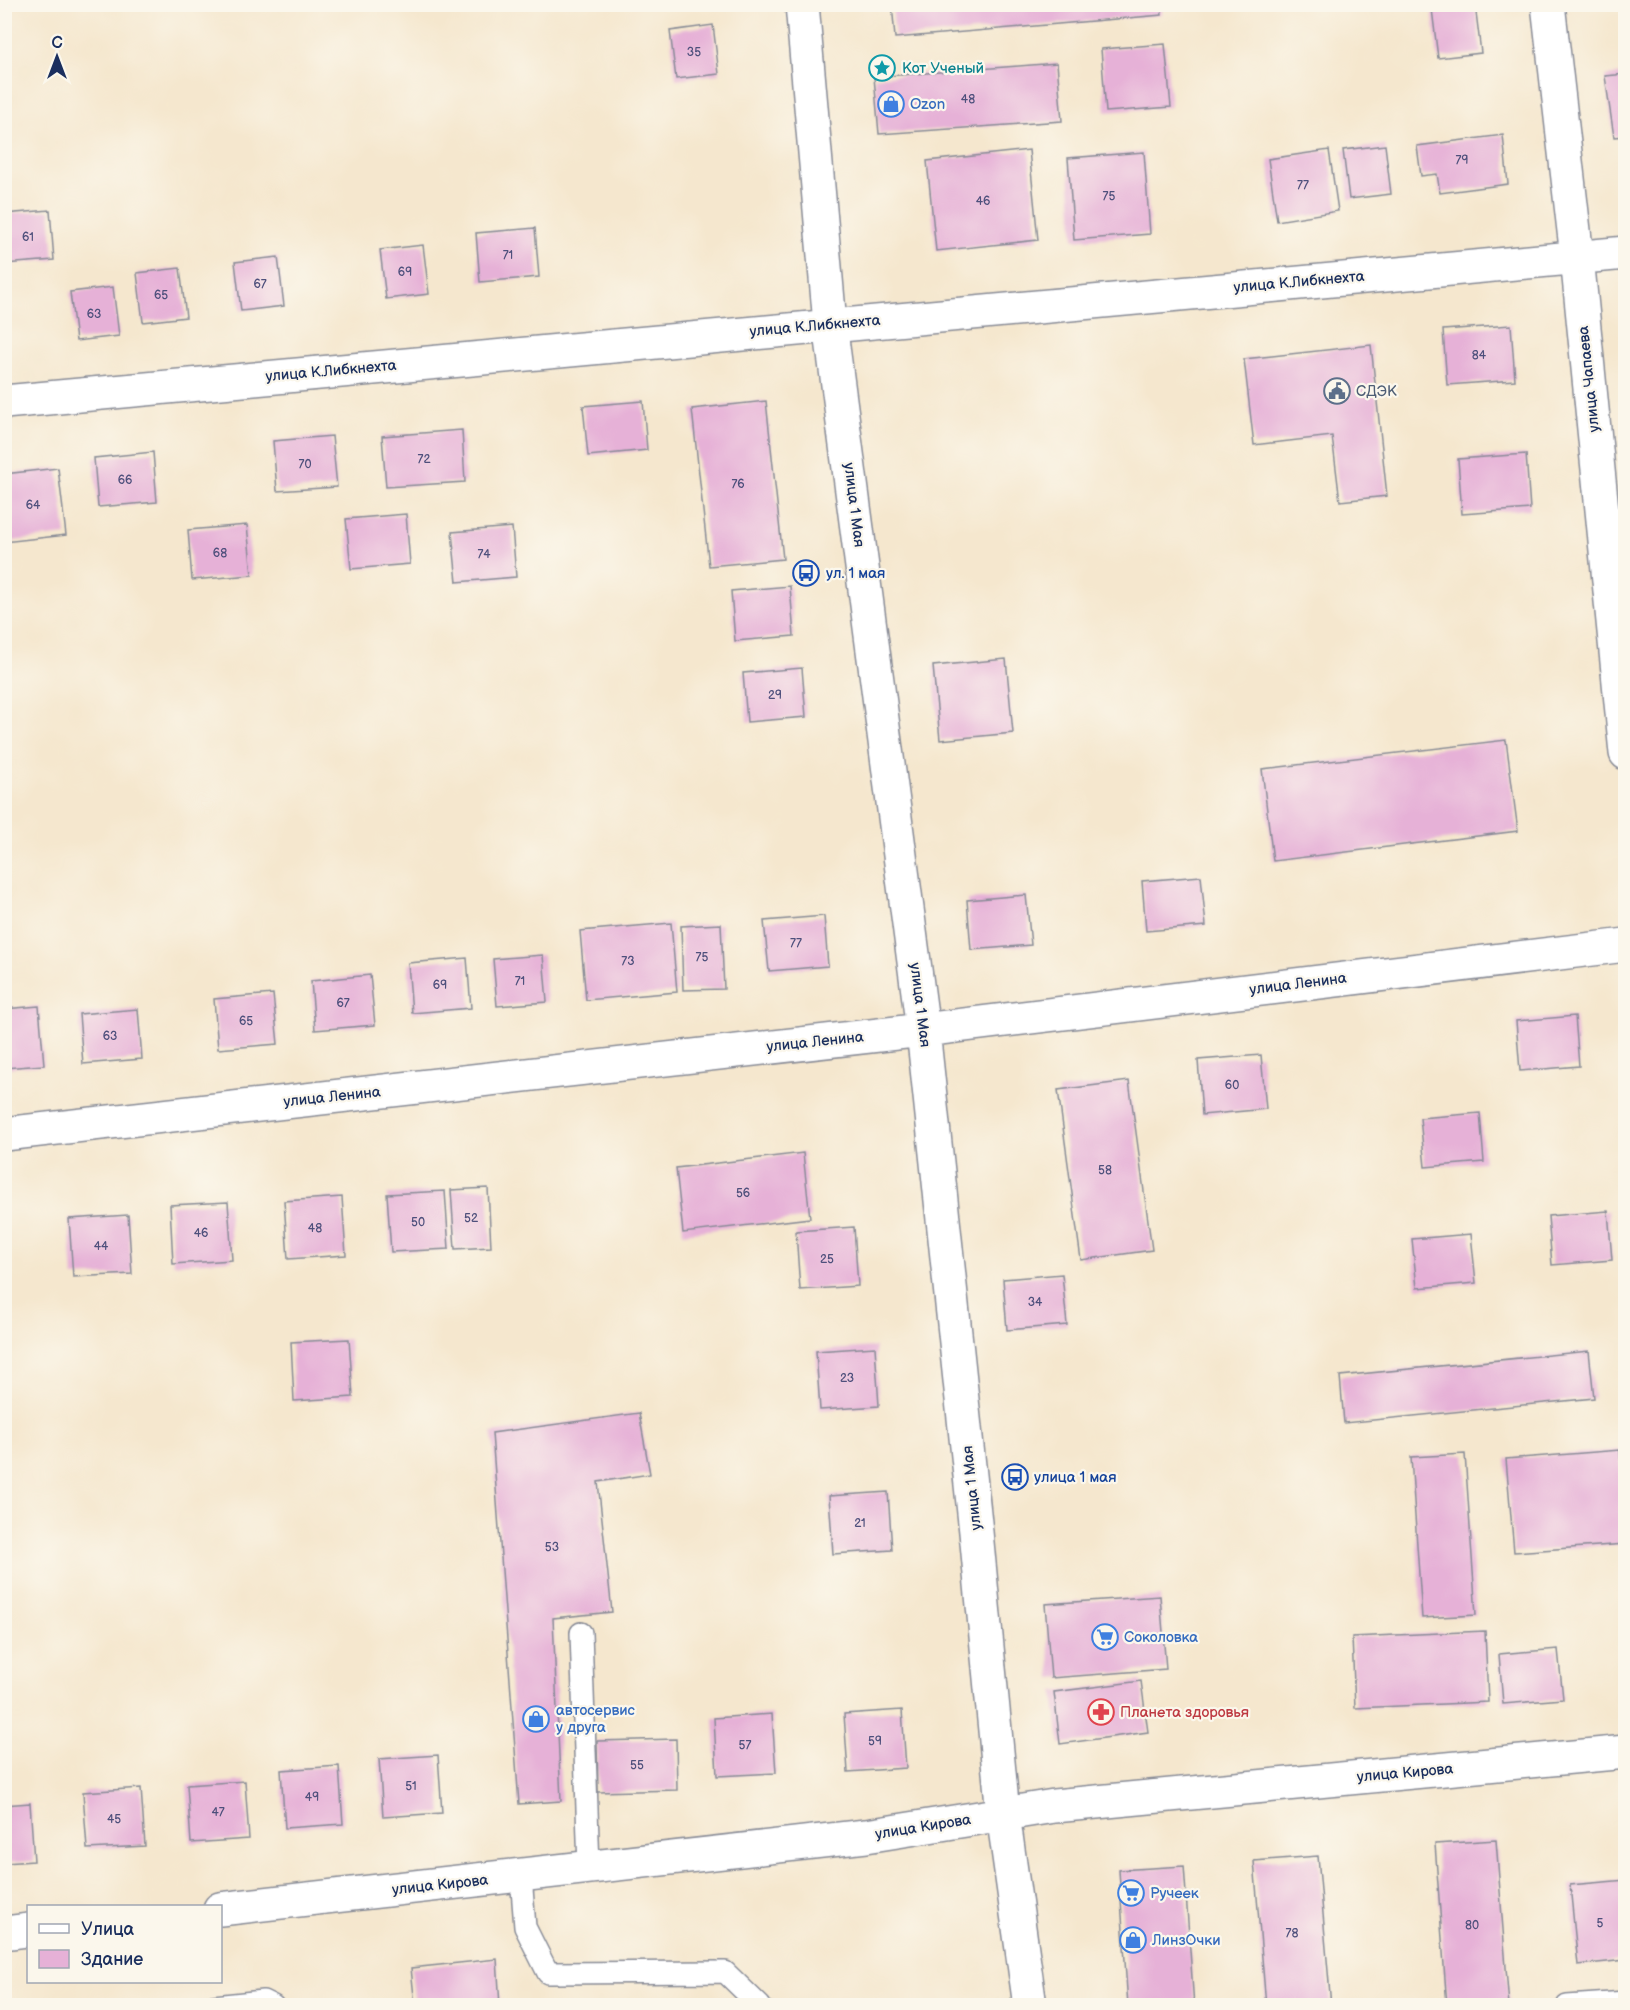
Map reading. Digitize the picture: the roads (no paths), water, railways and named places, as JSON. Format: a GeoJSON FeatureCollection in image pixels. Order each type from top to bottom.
{"type":"FeatureCollection","features":[{"type":"Feature","properties":{"kind":"main road","name":"улица 1 Мая"},"geometry":{"type":"LineString","coordinates":[[802,4],[830,324],[923,1030],[1003,1814],[1030,2006]]}},
{"type":"Feature","properties":{"kind":"main road","name":"улица Чапаева"},"geometry":{"type":"LineString","coordinates":[[1548,4],[1577,257],[1626,753]]}},
{"type":"Feature","properties":{"kind":"main road","name":"улица К.Либкнехта"},"geometry":{"type":"LineString","coordinates":[[4,402],[830,324],[1626,253]]}},
{"type":"Feature","properties":{"kind":"main road","name":"улица Ленина"},"geometry":{"type":"LineString","coordinates":[[4,1134],[923,1030],[1626,945]]}},
{"type":"Feature","properties":{"kind":"main road","name":"улица Кирова"},"geometry":{"type":"LineString","coordinates":[[222,1909],[866,1836],[1054,1806],[1626,1752]]}},
{"type":"Feature","properties":{"kind":"main road"},"geometry":{"type":"LineString","coordinates":[[4,1933],[27,1930]]}},
{"type":"Feature","properties":{"kind":"lane"},"geometry":{"type":"LineString","coordinates":[[581,1633],[589,1868]]}},
{"type":"Feature","properties":{"kind":"lane"},"geometry":{"type":"LineString","coordinates":[[521,1876],[525,1927],[548,1973],[725,1972],[760,2006]]}},
{"type":"Feature","properties":{"kind":"lane"},"geometry":{"type":"LineString","coordinates":[[214,2006],[263,2001],[273,2006]]}},
{"type":"Feature","properties":{"kind":"lane"},"geometry":{"type":"LineString","coordinates":[[1567,2006],[1626,2001]]}},
{"type":"Feature","properties":{"kind":"place","name":"Кот Ученый"},"geometry":{"type":"Point","coordinates":[882,68]}},
{"type":"Feature","properties":{"kind":"place","name":"Ozon"},"geometry":{"type":"Point","coordinates":[891,104]}},
{"type":"Feature","properties":{"kind":"place","name":"СДЭК"},"geometry":{"type":"Point","coordinates":[1337,391]}},
{"type":"Feature","properties":{"kind":"place","name":"ул. 1 мая"},"geometry":{"type":"Point","coordinates":[806,573]}},
{"type":"Feature","properties":{"kind":"place","name":"улица 1 мая"},"geometry":{"type":"Point","coordinates":[1015,1477]}},
{"type":"Feature","properties":{"kind":"place","name":"Соколовка"},"geometry":{"type":"Point","coordinates":[1105,1637]}},
{"type":"Feature","properties":{"kind":"place","name":"Планета здоровья"},"geometry":{"type":"Point","coordinates":[1101,1712]}},
{"type":"Feature","properties":{"kind":"place","name":"автосервис у друга"},"geometry":{"type":"Point","coordinates":[536,1719]}},
{"type":"Feature","properties":{"kind":"place","name":"Ручеек"},"geometry":{"type":"Point","coordinates":[1131,1893]}},
{"type":"Feature","properties":{"kind":"place","name":"ЛинзОчки"},"geometry":{"type":"Point","coordinates":[1133,1940]}}]}
